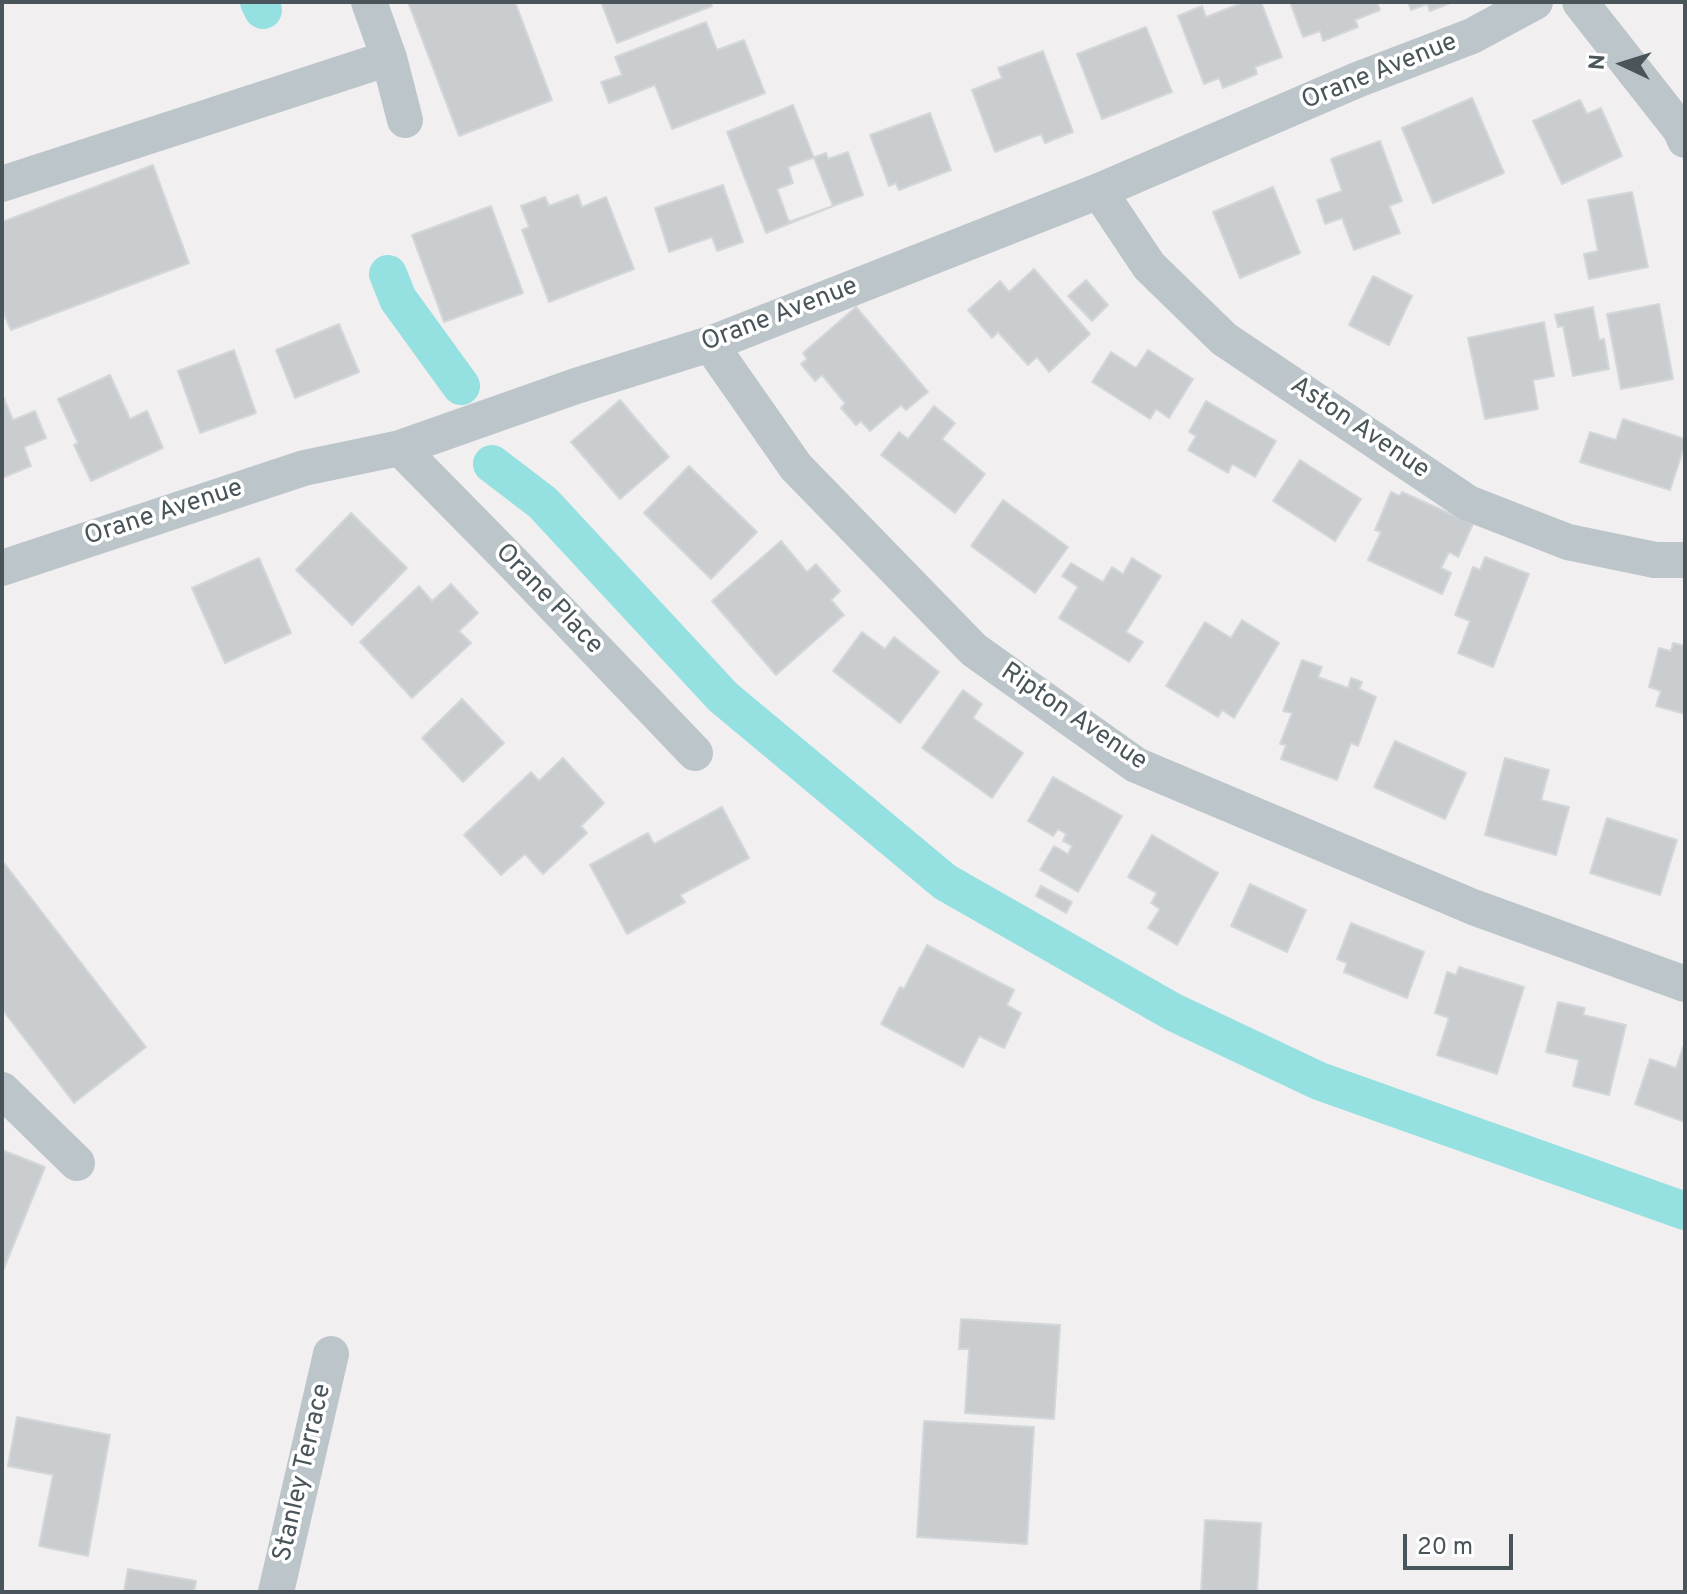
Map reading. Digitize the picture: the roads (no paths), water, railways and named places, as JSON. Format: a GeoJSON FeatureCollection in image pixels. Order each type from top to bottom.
{"type":"FeatureCollection","features":[{"type":"Feature","properties":{"kind":"street"},"geometry":{"type":"LineString","coordinates":[[369,2],[389,58],[405,120]]}},
{"type":"Feature","properties":{"kind":"street","name":"Orane Avenue"},"geometry":{"type":"LineString","coordinates":[[2,568],[304,468],[400,448],[576,386],[710,344],[1099,191],[1357,80],[1472,36],[1535,2]]}},
{"type":"Feature","properties":{"kind":"street"},"geometry":{"type":"LineString","coordinates":[[1580,2],[1680,129],[1685,140]]}},
{"type":"Feature","properties":{"kind":"street"},"geometry":{"type":"LineString","coordinates":[[2,184],[389,58]]}},
{"type":"Feature","properties":{"kind":"street","name":"Aston Avenue"},"geometry":{"type":"LineString","coordinates":[[1099,191],[1149,266],[1224,339],[1468,503],[1568,542],[1655,560],[1685,560]]}},
{"type":"Feature","properties":{"kind":"street","name":"Ripton Avenue"},"geometry":{"type":"LineString","coordinates":[[710,344],[796,467],[974,650],[1136,765],[1473,907],[1685,984]]}},
{"type":"Feature","properties":{"kind":"street","name":"Orane Place"},"geometry":{"type":"LineString","coordinates":[[400,448],[695,753]]}},
{"type":"Feature","properties":{"kind":"street"},"geometry":{"type":"LineString","coordinates":[[2,1090],[77,1163]]}},
{"type":"Feature","properties":{"kind":"street","name":"Stanley Terrace"},"geometry":{"type":"LineString","coordinates":[[276,1592],[331,1354]]}},
{"type":"Feature","properties":{"kind":"waterway"},"geometry":{"type":"LineString","coordinates":[[259,2],[263,10]]}},
{"type":"Feature","properties":{"kind":"waterway"},"geometry":{"type":"LineString","coordinates":[[388,274],[398,299],[461,386]]}},
{"type":"Feature","properties":{"kind":"waterway"},"geometry":{"type":"LineString","coordinates":[[492,464],[543,503],[723,697],[945,882],[1173,1012],[1319,1081],[1685,1211]]}}]}
